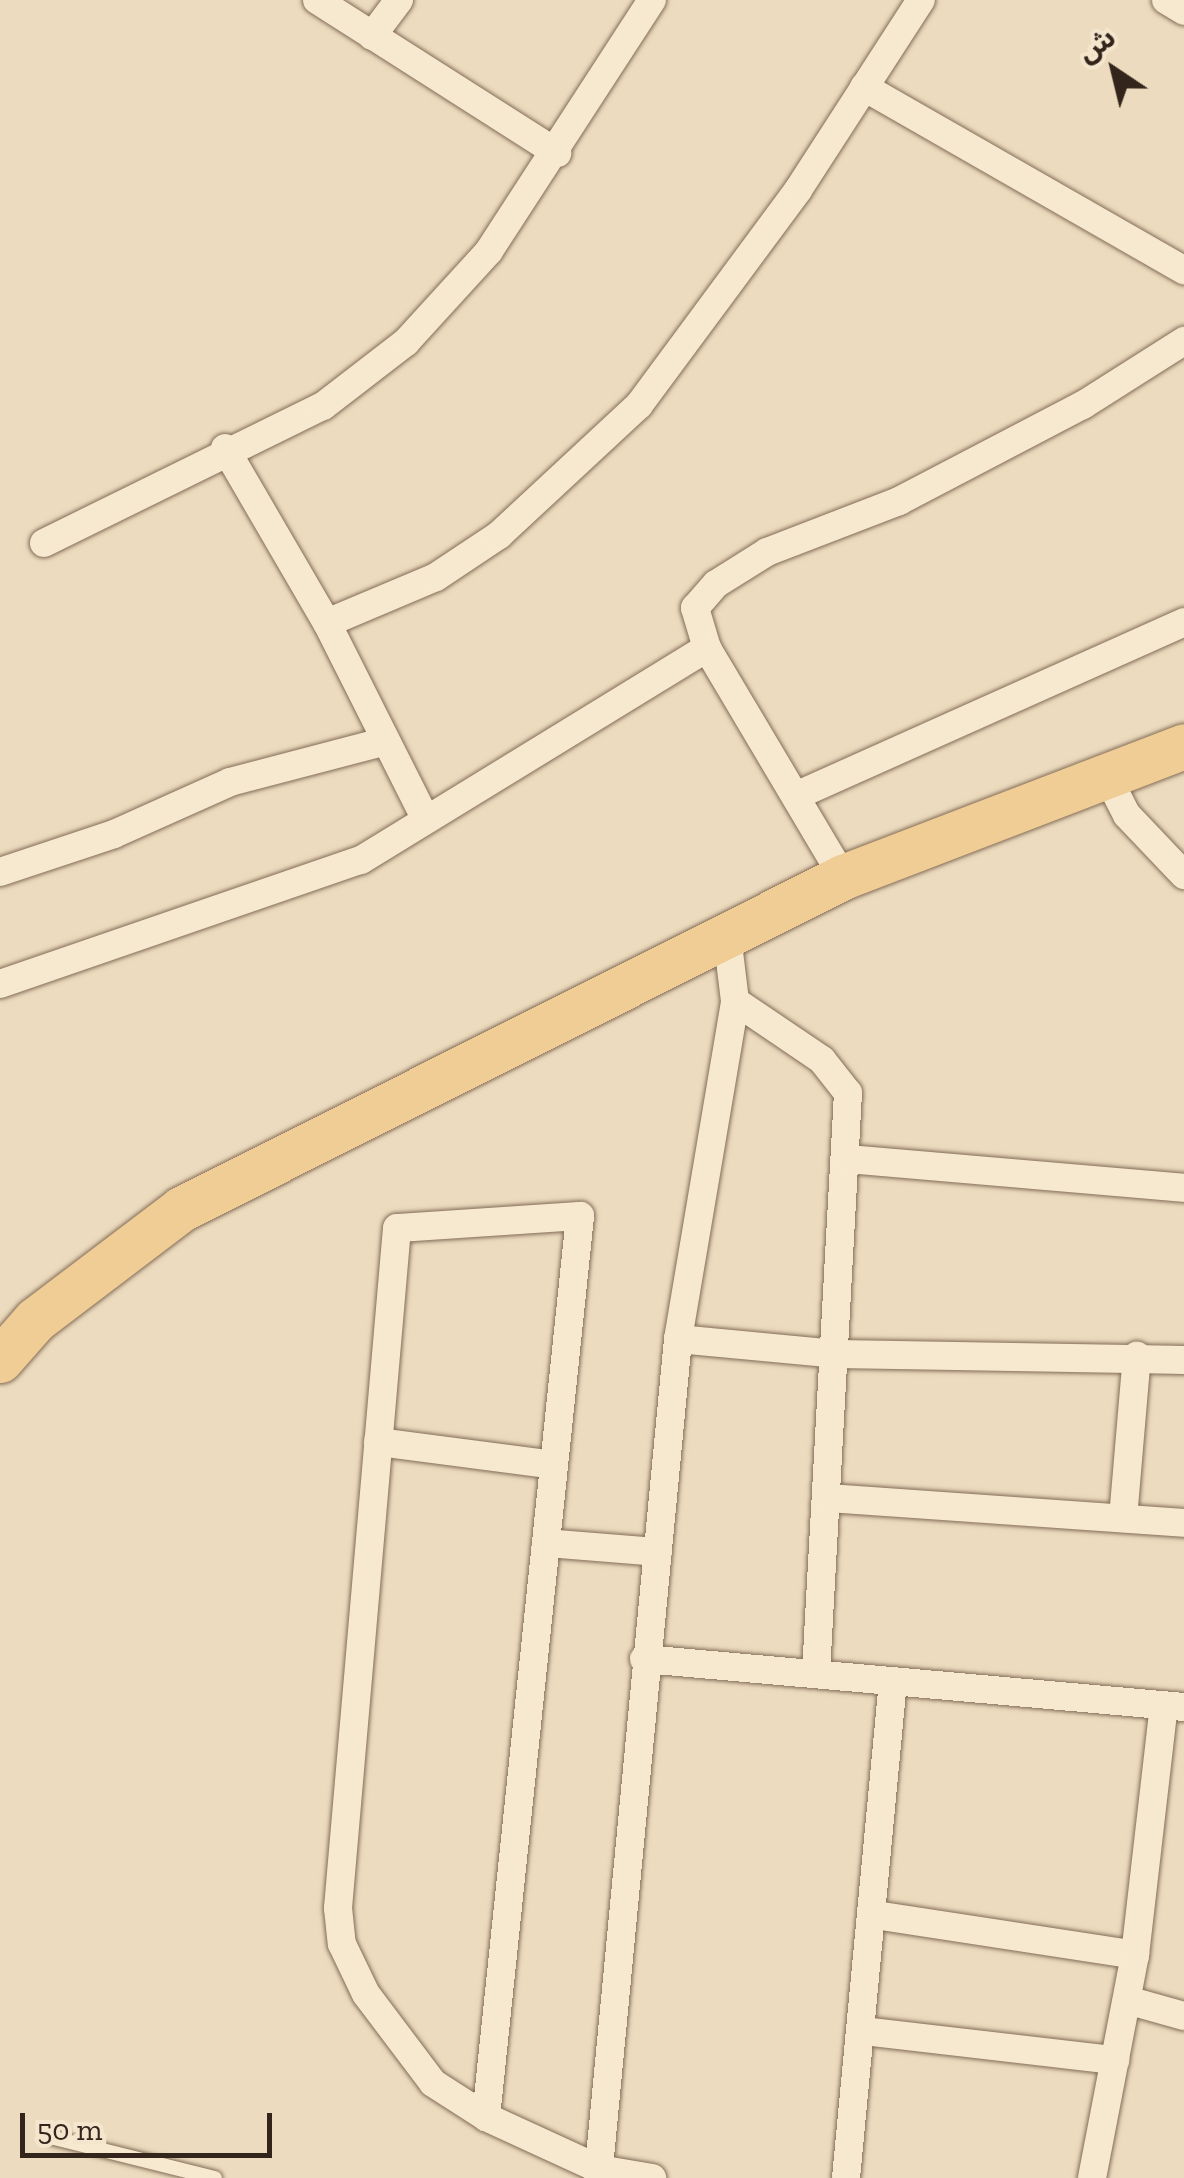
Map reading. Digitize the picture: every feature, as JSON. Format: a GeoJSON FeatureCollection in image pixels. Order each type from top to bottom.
{"type":"FeatureCollection","features":[{"type":"Feature","properties":{"kind":"main road"},"geometry":{"type":"LineString","coordinates":[[0,1360],[35,1320],[181,1209],[843,877],[1109,780],[1184,746]]}},
{"type":"Feature","properties":{"kind":"street"},"geometry":{"type":"LineString","coordinates":[[317,0],[557,153]]}},
{"type":"Feature","properties":{"kind":"street"},"geometry":{"type":"LineString","coordinates":[[372,36],[399,0]]}},
{"type":"Feature","properties":{"kind":"street"},"geometry":{"type":"LineString","coordinates":[[44,543],[225,448],[323,406],[406,342],[489,251],[557,153],[652,0]]}},
{"type":"Feature","properties":{"kind":"street"},"geometry":{"type":"LineString","coordinates":[[327,623],[436,578],[499,535],[640,406],[921,0]]}},
{"type":"Feature","properties":{"kind":"street"},"geometry":{"type":"LineString","coordinates":[[1166,0],[1184,11]]}},
{"type":"Feature","properties":{"kind":"street"},"geometry":{"type":"LineString","coordinates":[[864,86],[1184,270]]}},
{"type":"Feature","properties":{"kind":"street"},"geometry":{"type":"LineString","coordinates":[[843,877],[800,794],[707,648],[695,608],[716,584],[767,552],[899,501],[1083,405],[1184,341]]}},
{"type":"Feature","properties":{"kind":"street"},"geometry":{"type":"LineString","coordinates":[[225,448],[327,623],[424,816]]}},
{"type":"Feature","properties":{"kind":"street"},"geometry":{"type":"LineString","coordinates":[[800,794],[1184,622]]}},
{"type":"Feature","properties":{"kind":"street"},"geometry":{"type":"LineString","coordinates":[[0,984],[361,860],[424,816],[707,648]]}},
{"type":"Feature","properties":{"kind":"street"},"geometry":{"type":"LineString","coordinates":[[0,872],[230,782],[386,741]]}},
{"type":"Feature","properties":{"kind":"street"},"geometry":{"type":"LineString","coordinates":[[1109,780],[1138,829],[1184,874]]}},
{"type":"Feature","properties":{"kind":"street"},"geometry":{"type":"LineString","coordinates":[[598,2174],[644,1659],[678,1340],[734,1001],[727,936]]}},
{"type":"Feature","properties":{"kind":"street"},"geometry":{"type":"LineString","coordinates":[[734,1001],[841,1076],[847,1158],[816,1672]]}},
{"type":"Feature","properties":{"kind":"street"},"geometry":{"type":"LineString","coordinates":[[847,1158],[1184,1188]]}},
{"type":"Feature","properties":{"kind":"street"},"geometry":{"type":"LineString","coordinates":[[486,2118],[580,1216],[397,1228],[338,1908],[342,1944],[400,2045],[434,2082],[486,2118],[598,2174],[652,2178]]}},
{"type":"Feature","properties":{"kind":"street"},"geometry":{"type":"LineString","coordinates":[[678,1340],[838,1354],[1137,1356],[1184,1360]]}},
{"type":"Feature","properties":{"kind":"street"},"geometry":{"type":"LineString","coordinates":[[1123,1518],[1137,1356]]}},
{"type":"Feature","properties":{"kind":"street"},"geometry":{"type":"LineString","coordinates":[[378,1442],[554,1465]]}},
{"type":"Feature","properties":{"kind":"street"},"geometry":{"type":"LineString","coordinates":[[828,1498],[1184,1523]]}},
{"type":"Feature","properties":{"kind":"street"},"geometry":{"type":"LineString","coordinates":[[546,1542],[658,1552]]}},
{"type":"Feature","properties":{"kind":"street"},"geometry":{"type":"LineString","coordinates":[[644,1659],[1174,1707],[1135,1955],[1092,2178]]}},
{"type":"Feature","properties":{"kind":"street"},"geometry":{"type":"LineString","coordinates":[[846,2178],[876,1915],[893,1683]]}},
{"type":"Feature","properties":{"kind":"street"},"geometry":{"type":"LineString","coordinates":[[876,1915],[1135,1955]]}},
{"type":"Feature","properties":{"kind":"street"},"geometry":{"type":"LineString","coordinates":[[1126,2000],[1184,2016]]}},
{"type":"Feature","properties":{"kind":"street"},"geometry":{"type":"LineString","coordinates":[[863,2031],[1115,2060]]}},
{"type":"Feature","properties":{"kind":"lane"},"geometry":{"type":"LineString","coordinates":[[50,2137],[216,2178]]}}]}
